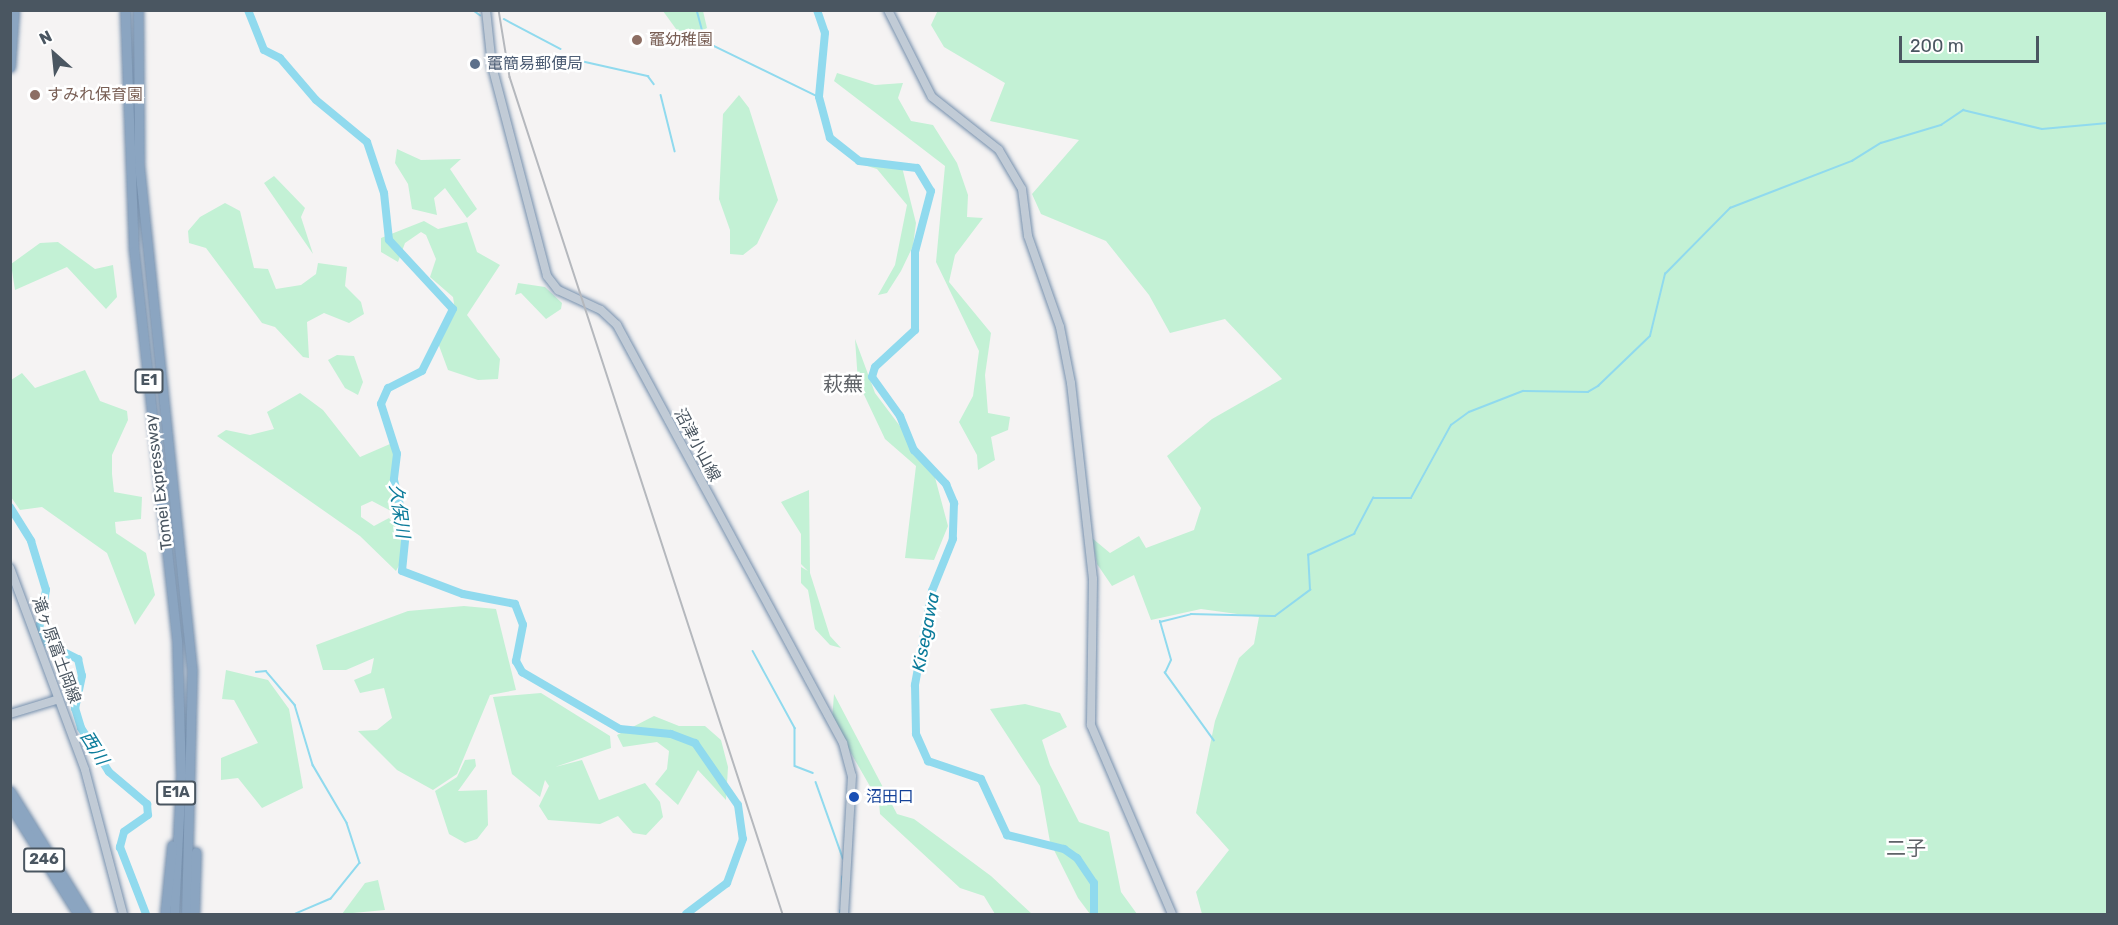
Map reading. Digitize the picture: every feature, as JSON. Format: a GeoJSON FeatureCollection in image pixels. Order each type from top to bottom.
{"type":"FeatureCollection","features":[{"type":"Feature","properties":{"kind":"highway"},"geometry":{"type":"LineString","coordinates":[[10,67],[14,10]]}},
{"type":"Feature","properties":{"kind":"highway","name":"Tomei Expressway"},"geometry":{"type":"LineString","coordinates":[[125,10],[124,90],[134,251],[179,672],[174,915]]}},
{"type":"Feature","properties":{"kind":"highway","name":"Tomei Expressway"},"geometry":{"type":"LineString","coordinates":[[138,10],[136,91],[146,251],[192,670],[186,915]]}},
{"type":"Feature","properties":{"kind":"highway"},"geometry":{"type":"LineString","coordinates":[[192,670],[198,776],[195,915]]}},
{"type":"Feature","properties":{"kind":"highway","name":"E1A"},"geometry":{"type":"LineString","coordinates":[[165,915],[179,672]]}},
{"type":"Feature","properties":{"kind":"highway","name":"246"},"geometry":{"type":"LineString","coordinates":[[10,791],[86,915]]}},
{"type":"Feature","properties":{"kind":"highway","name":"246"},"geometry":{"type":"LineString","coordinates":[[10,805],[78,915]]}},
{"type":"Feature","properties":{"kind":"main road","name":"沼津小山線"},"geometry":{"type":"LineString","coordinates":[[486,10],[492,66],[547,276],[558,290],[601,309],[617,325],[843,743],[852,776],[844,915]]}},
{"type":"Feature","properties":{"kind":"main road"},"geometry":{"type":"LineString","coordinates":[[888,10],[932,96],[999,150],[1022,189],[1028,236],[1060,327],[1071,383],[1093,579],[1091,725],[1172,915]]}},
{"type":"Feature","properties":{"kind":"main road","name":"滝ヶ原富士岡線"},"geometry":{"type":"LineString","coordinates":[[10,568],[85,770],[123,915]]}},
{"type":"Feature","properties":{"kind":"main road"},"geometry":{"type":"LineString","coordinates":[[10,714],[59,699]]}},
{"type":"Feature","properties":{"kind":"green space"},"geometry":{"type":"Polygon","coordinates":[[[938,10],[2107,11],[2107,914],[1202,914],[1196,892],[1229,850],[1196,813],[1215,721],[1239,658],[1254,644],[1259,617],[1201,609],[1151,620],[1134,575],[1112,586],[1097,564],[1092,538],[1110,553],[1139,536],[1146,548],[1194,530],[1201,508],[1167,456],[1212,419],[1282,379],[1225,319],[1170,333],[1149,295],[1106,241],[1041,214],[1032,194],[1079,140],[990,121],[1005,83],[944,47],[931,25],[938,10]]]}},
{"type":"Feature","properties":{"kind":"green space"},"geometry":{"type":"Polygon","coordinates":[[[663,11],[703,11],[707,28],[684,40],[663,11]]]}},
{"type":"Feature","properties":{"kind":"green space"},"geometry":{"type":"Polygon","coordinates":[[[837,73],[875,85],[903,83],[898,98],[911,121],[933,125],[957,163],[968,195],[967,217],[983,218],[955,255],[949,282],[991,333],[985,375],[988,413],[1010,417],[1008,430],[991,437],[995,460],[978,470],[977,455],[959,422],[973,396],[979,351],[936,262],[945,166],[834,81],[837,73]]]}},
{"type":"Feature","properties":{"kind":"green space"},"geometry":{"type":"Polygon","coordinates":[[[739,95],[749,108],[778,200],[757,244],[743,255],[730,254],[730,230],[719,199],[723,114],[739,95]]]}},
{"type":"Feature","properties":{"kind":"green space"},"geometry":{"type":"Polygon","coordinates":[[[397,149],[421,160],[461,159],[450,169],[477,209],[467,218],[445,188],[434,198],[437,215],[412,209],[408,184],[395,163],[397,149]]]}},
{"type":"Feature","properties":{"kind":"green space"},"geometry":{"type":"Polygon","coordinates":[[[866,161],[902,167],[916,223],[913,246],[901,271],[887,293],[878,295],[895,265],[907,205],[877,169],[864,165],[866,161]]]}},
{"type":"Feature","properties":{"kind":"green space"},"geometry":{"type":"Polygon","coordinates":[[[274,176],[305,208],[301,217],[313,254],[264,183],[274,176]]]}},
{"type":"Feature","properties":{"kind":"green space"},"geometry":{"type":"Polygon","coordinates":[[[225,203],[240,211],[254,268],[268,269],[276,289],[301,285],[316,274],[318,263],[347,267],[345,286],[361,302],[364,314],[349,323],[324,313],[307,322],[309,358],[303,357],[275,327],[262,323],[206,248],[189,243],[188,231],[200,217],[225,203]]]}},
{"type":"Feature","properties":{"kind":"green space"},"geometry":{"type":"Polygon","coordinates":[[[424,221],[438,229],[467,222],[477,252],[500,265],[467,315],[500,359],[498,379],[478,380],[448,370],[438,343],[455,310],[453,297],[430,277],[436,259],[426,235],[421,232],[405,243],[398,262],[381,252],[381,238],[424,221]]]}},
{"type":"Feature","properties":{"kind":"green space"},"geometry":{"type":"Polygon","coordinates":[[[58,242],[95,269],[113,265],[117,297],[106,309],[67,267],[15,290],[11,264],[40,243],[58,242]]]}},
{"type":"Feature","properties":{"kind":"green space"},"geometry":{"type":"Polygon","coordinates":[[[518,283],[545,287],[562,303],[561,309],[546,319],[521,293],[515,295],[518,283]]]}},
{"type":"Feature","properties":{"kind":"green space"},"geometry":{"type":"Polygon","coordinates":[[[855,339],[875,393],[933,470],[948,526],[934,560],[905,558],[916,466],[885,439],[858,382],[855,339]]]}},
{"type":"Feature","properties":{"kind":"green space"},"geometry":{"type":"Polygon","coordinates":[[[337,355],[354,356],[363,382],[358,395],[345,388],[328,360],[337,355]]]}},
{"type":"Feature","properties":{"kind":"green space"},"geometry":{"type":"Polygon","coordinates":[[[85,370],[100,401],[127,411],[128,420],[112,455],[114,492],[142,497],[141,519],[115,522],[116,533],[146,553],[155,595],[135,625],[107,553],[42,507],[20,510],[11,497],[11,380],[22,373],[35,388],[85,370]]]}},
{"type":"Feature","properties":{"kind":"green space"},"geometry":{"type":"Polygon","coordinates":[[[300,393],[323,410],[360,457],[390,444],[395,449],[398,505],[391,511],[372,501],[361,506],[361,517],[374,526],[389,518],[400,531],[405,554],[396,571],[360,536],[217,436],[226,430],[250,435],[274,429],[267,412],[300,393]]]}},
{"type":"Feature","properties":{"kind":"green space"},"geometry":{"type":"Polygon","coordinates":[[[809,490],[810,573],[830,636],[841,648],[830,645],[815,629],[808,590],[801,583],[801,567],[808,571],[801,564],[801,534],[781,502],[809,490]]]}},
{"type":"Feature","properties":{"kind":"green space"},"geometry":{"type":"Polygon","coordinates":[[[464,606],[496,609],[516,690],[490,695],[457,774],[433,790],[397,770],[358,731],[377,730],[392,718],[384,688],[360,693],[354,680],[371,673],[374,658],[346,670],[323,670],[316,645],[408,611],[464,606]]]}},
{"type":"Feature","properties":{"kind":"green space"},"geometry":{"type":"Polygon","coordinates":[[[226,670],[268,680],[289,709],[303,788],[262,808],[238,778],[221,780],[221,758],[258,743],[234,700],[222,699],[226,670]]]}},
{"type":"Feature","properties":{"kind":"green space"},"geometry":{"type":"Polygon","coordinates":[[[541,693],[610,736],[611,748],[555,767],[582,760],[599,800],[645,783],[660,802],[663,817],[646,835],[633,833],[618,816],[600,824],[548,820],[539,806],[549,786],[545,780],[540,797],[512,774],[493,697],[541,693]]]}},
{"type":"Feature","properties":{"kind":"green space"},"geometry":{"type":"Polygon","coordinates":[[[834,694],[897,814],[914,819],[991,876],[1032,914],[995,914],[984,896],[960,888],[880,814],[879,802],[832,720],[834,694]]]}},
{"type":"Feature","properties":{"kind":"green space"},"geometry":{"type":"Polygon","coordinates":[[[1025,704],[1060,713],[1067,727],[1042,740],[1050,765],[1079,822],[1109,832],[1121,892],[1137,914],[1090,914],[1078,898],[1050,842],[1040,786],[990,709],[1025,704]]]}},
{"type":"Feature","properties":{"kind":"green space"},"geometry":{"type":"Polygon","coordinates":[[[654,716],[679,726],[705,726],[721,740],[728,767],[726,800],[698,770],[678,805],[655,784],[667,769],[669,751],[657,742],[623,747],[617,735],[654,716]]]}},
{"type":"Feature","properties":{"kind":"green space"},"geometry":{"type":"Polygon","coordinates":[[[475,759],[476,766],[458,791],[487,790],[488,825],[477,839],[465,843],[449,834],[435,791],[457,777],[465,760],[475,759]]]}},
{"type":"Feature","properties":{"kind":"green space"},"geometry":{"type":"Polygon","coordinates":[[[378,880],[385,910],[342,914],[365,883],[378,880]]]}},
{"type":"Feature","properties":{"kind":"waterway","name":"久保川"},"geometry":{"type":"LineString","coordinates":[[248,10],[264,50],[280,58],[316,100],[367,142],[384,193],[389,240],[453,309],[422,371],[388,388],[381,404],[397,454],[394,480],[406,531],[402,571],[463,594],[515,604],[523,625],[516,661],[522,672],[620,729],[671,734],[695,743],[738,805],[743,839],[727,883],[686,914]]}},
{"type":"Feature","properties":{"kind":"waterway"},"geometry":{"type":"LineString","coordinates":[[473,10],[480,15]]}},
{"type":"Feature","properties":{"kind":"waterway"},"geometry":{"type":"LineString","coordinates":[[697,10],[703,32],[714,46],[819,97]]}},
{"type":"Feature","properties":{"kind":"waterway","name":"Kisegawa"},"geometry":{"type":"LineString","coordinates":[[817,10],[825,33],[819,97],[830,138],[859,161],[917,168],[931,191],[915,252],[915,330],[875,367],[872,377],[900,416],[914,450],[946,484],[954,503],[953,539],[932,591],[915,685],[916,734],[928,761],[981,779],[1007,835],[1064,849],[1077,858],[1094,883],[1094,914]]}},
{"type":"Feature","properties":{"kind":"waterway"},"geometry":{"type":"LineString","coordinates":[[504,19],[561,49]]}},
{"type":"Feature","properties":{"kind":"waterway"},"geometry":{"type":"LineString","coordinates":[[581,61],[648,76],[654,84]]}},
{"type":"Feature","properties":{"kind":"waterway"},"geometry":{"type":"LineString","coordinates":[[661,95],[675,151]]}},
{"type":"Feature","properties":{"kind":"waterway"},"geometry":{"type":"LineString","coordinates":[[1214,741],[1165,673],[1171,660],[1160,622],[1191,614],[1275,616],[1310,590],[1308,555],[1354,534],[1373,498],[1411,498],[1451,425],[1469,412],[1523,391],[1588,392],[1598,386],[1650,336],[1665,274],[1730,208],[1852,161],[1881,143],[1941,125],[1963,110],[2042,129],[2108,123]]}},
{"type":"Feature","properties":{"kind":"waterway","name":"西川"},"geometry":{"type":"LineString","coordinates":[[10,507],[31,541],[46,590],[39,628],[48,644],[78,659],[82,676],[75,708],[81,728],[109,772],[147,804],[148,815],[124,832],[120,847],[146,914]]}},
{"type":"Feature","properties":{"kind":"waterway"},"geometry":{"type":"LineString","coordinates":[[753,651],[795,728],[795,766],[813,773]]}},
{"type":"Feature","properties":{"kind":"waterway"},"geometry":{"type":"LineString","coordinates":[[256,672],[266,671],[295,705],[313,765],[347,823],[360,863],[331,899],[296,914]]}},
{"type":"Feature","properties":{"kind":"waterway"},"geometry":{"type":"LineString","coordinates":[[816,782],[843,858]]}},
{"type":"Feature","properties":{"kind":"waterway"},"geometry":{"type":"LineString","coordinates":[[842,877],[842,890]]}},
{"type":"Feature","properties":{"kind":"railway"},"geometry":{"type":"LineString","coordinates":[[499,10],[510,77],[783,914]]}},
{"type":"Feature","properties":{"kind":"place","name":"竈幼稚園"},"geometry":{"type":"Point","coordinates":[637,40]}},
{"type":"Feature","properties":{"kind":"place","name":"竃簡易郵便局"},"geometry":{"type":"Point","coordinates":[475,64]}},
{"type":"Feature","properties":{"kind":"place","name":"すみれ保育園"},"geometry":{"type":"Point","coordinates":[35,95]}},
{"type":"Feature","properties":{"kind":"place","name":"沼田口"},"geometry":{"type":"Point","coordinates":[854,797]}},
{"type":"Feature","properties":{"kind":"district","name":"萩蕪"},"geometry":{"type":"Point","coordinates":[843,384]}},
{"type":"Feature","properties":{"kind":"district","name":"二子"},"geometry":{"type":"Point","coordinates":[1906,848]}}]}
